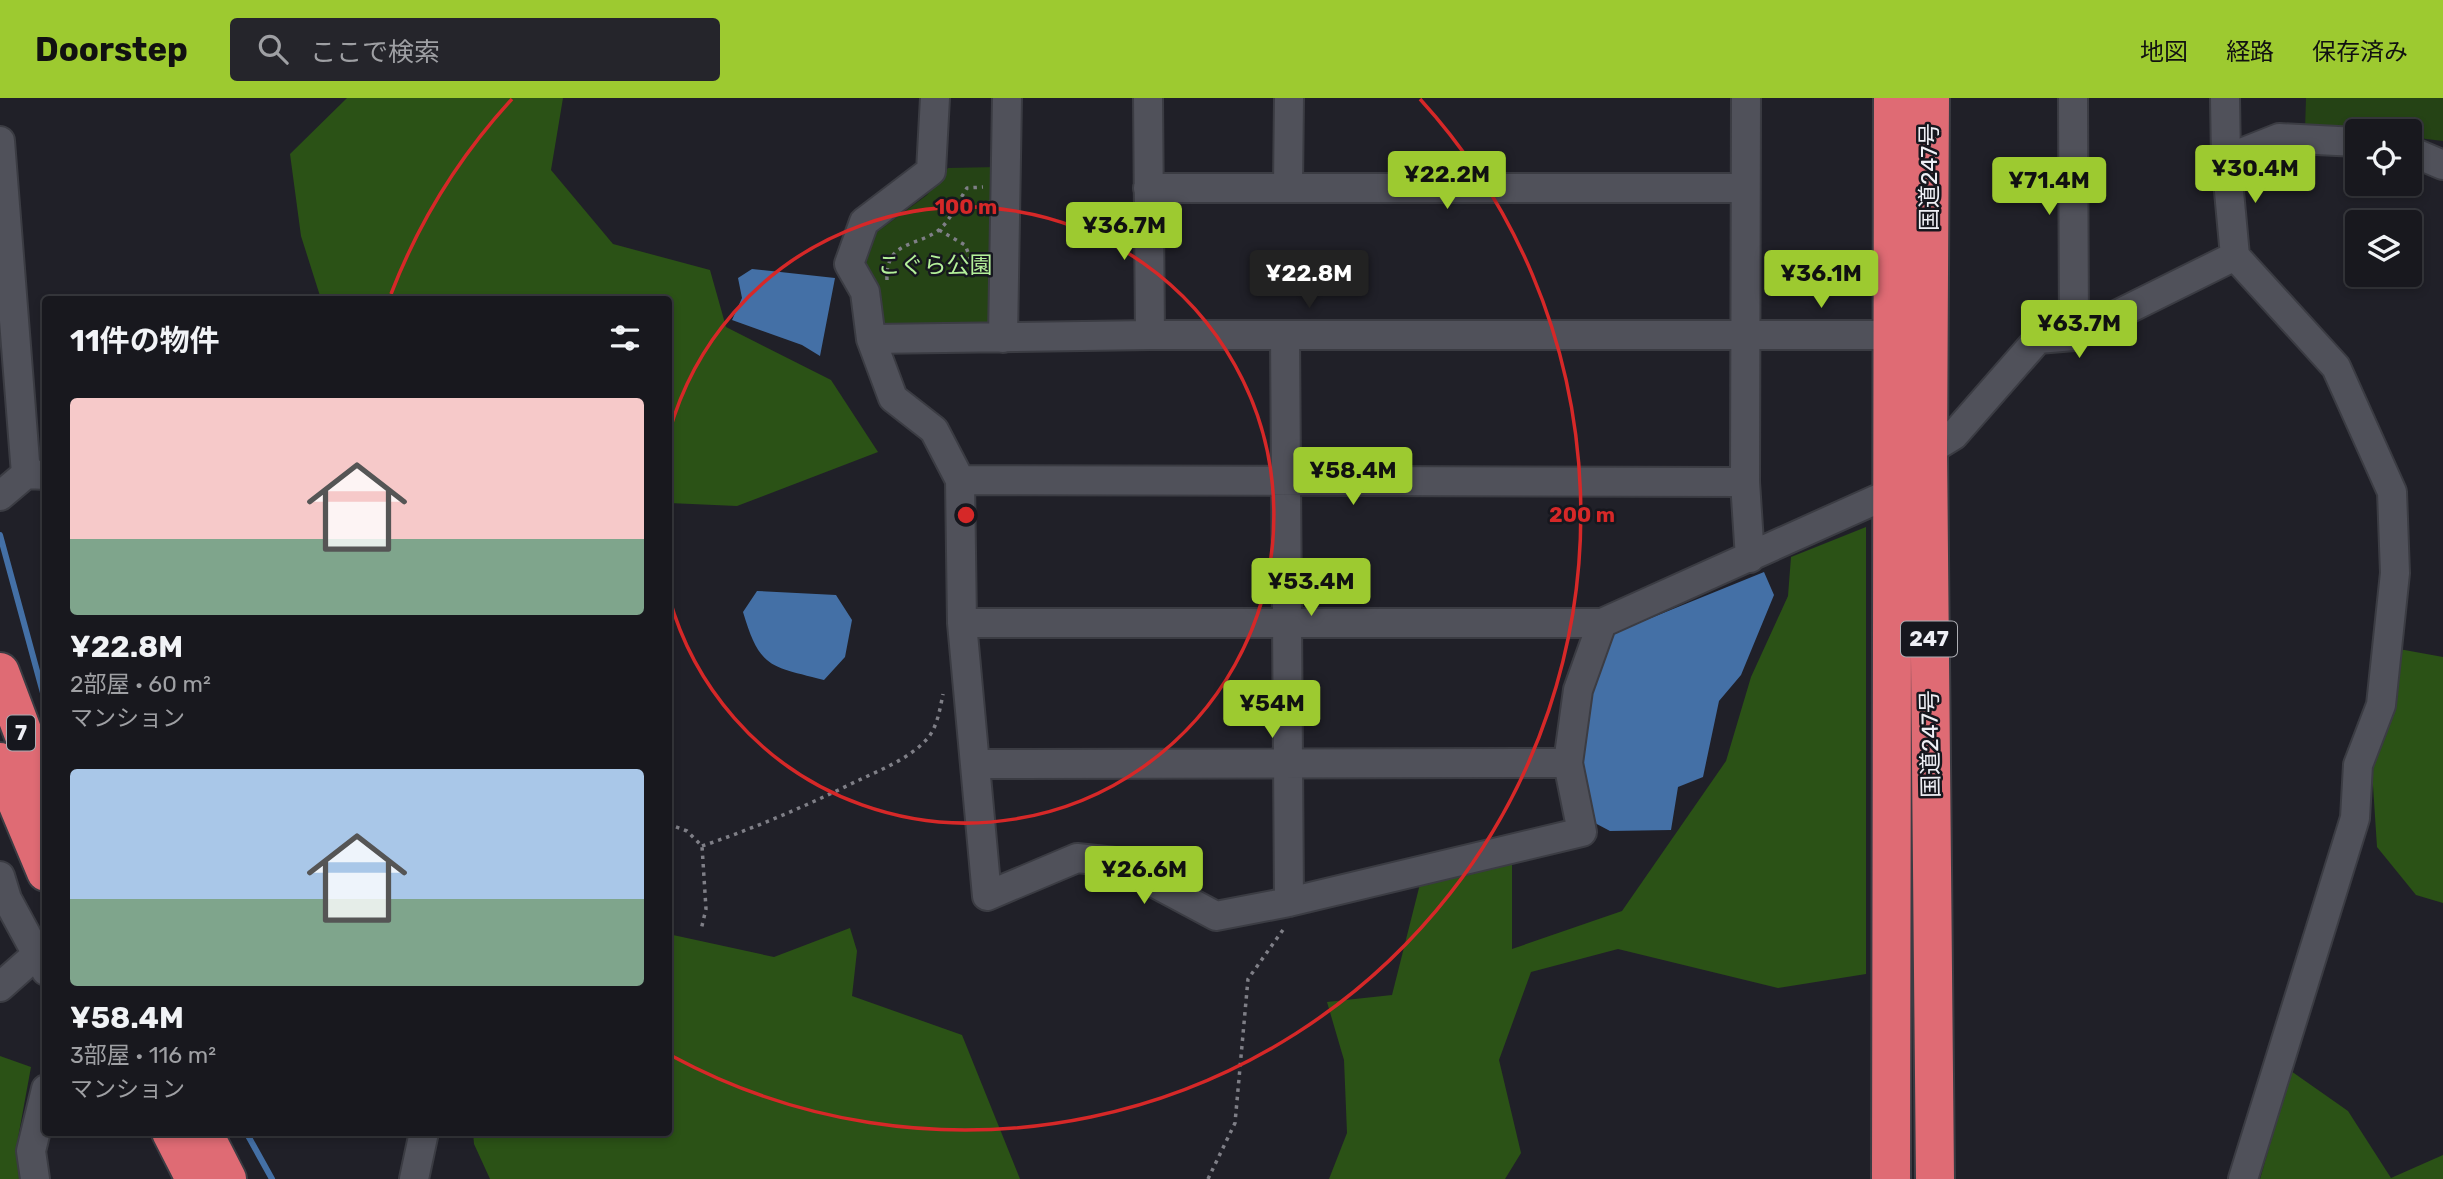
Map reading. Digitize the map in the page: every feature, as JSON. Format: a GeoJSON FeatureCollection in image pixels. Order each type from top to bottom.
{"type":"FeatureCollection","features":[{"type":"Feature","properties":{"kind":"highway","name":"国道247号"},"geometry":{"type":"LineString","coordinates":[[1891,1179],[1895,335],[1893,98]]}},
{"type":"Feature","properties":{"kind":"highway","name":"国道247号"},"geometry":{"type":"LineString","coordinates":[[1930,98],[1928,451],[1935,1179]]}},
{"type":"Feature","properties":{"kind":"highway","name":"7"},"geometry":{"type":"LineString","coordinates":[[0,672],[42,783]]}},
{"type":"Feature","properties":{"kind":"highway","name":"7"},"geometry":{"type":"LineString","coordinates":[[0,762],[42,862]]}},
{"type":"Feature","properties":{"kind":"highway"},"geometry":{"type":"LineString","coordinates":[[173,1136],[195,1179]]}},
{"type":"Feature","properties":{"kind":"highway"},"geometry":{"type":"LineString","coordinates":[[205,1136],[227,1179]]}},
{"type":"Feature","properties":{"kind":"street"},"geometry":{"type":"LineString","coordinates":[[934,98],[931,171],[864,222],[849,264],[866,292],[871,339],[893,398],[934,430],[960,480],[962,623],[977,764],[987,897],[1077,859],[1115,862],[1216,916],[1289,902],[1582,832],[1568,763],[1578,690],[1602,623]]}},
{"type":"Feature","properties":{"kind":"street"},"geometry":{"type":"LineString","coordinates":[[1003,338],[1007,98]]}},
{"type":"Feature","properties":{"kind":"street"},"geometry":{"type":"LineString","coordinates":[[1148,98],[1150,335]]}},
{"type":"Feature","properties":{"kind":"street"},"geometry":{"type":"LineString","coordinates":[[1288,186],[1289,98]]}},
{"type":"Feature","properties":{"kind":"street"},"geometry":{"type":"LineString","coordinates":[[1746,98],[1745,482],[1750,558]]}},
{"type":"Feature","properties":{"kind":"street"},"geometry":{"type":"LineString","coordinates":[[2073,98],[2074,336]]}},
{"type":"Feature","properties":{"kind":"street"},"geometry":{"type":"LineString","coordinates":[[2225,98],[2226,159],[2235,256],[2336,367],[2392,492],[2395,573],[2381,705],[2358,765],[2355,818],[2243,1179]]}},
{"type":"Feature","properties":{"kind":"street"},"geometry":{"type":"LineString","coordinates":[[2226,159],[2279,138],[2345,141]]}},
{"type":"Feature","properties":{"kind":"street"},"geometry":{"type":"LineString","coordinates":[[0,141],[36,475],[0,496]]}},
{"type":"Feature","properties":{"kind":"street"},"geometry":{"type":"LineString","coordinates":[[2422,156],[2443,165]]}},
{"type":"Feature","properties":{"kind":"street"},"geometry":{"type":"LineString","coordinates":[[1148,188],[1745,188]]}},
{"type":"Feature","properties":{"kind":"street"},"geometry":{"type":"LineString","coordinates":[[1928,451],[1954,435],[2038,340],[2074,336],[2235,256]]}},
{"type":"Feature","properties":{"kind":"street"},"geometry":{"type":"LineString","coordinates":[[871,339],[1150,335],[1895,335]]}},
{"type":"Feature","properties":{"kind":"street"},"geometry":{"type":"LineString","coordinates":[[1284,335],[1289,902]]}},
{"type":"Feature","properties":{"kind":"street"},"geometry":{"type":"LineString","coordinates":[[960,480],[1286,483],[1745,482]]}},
{"type":"Feature","properties":{"kind":"street"},"geometry":{"type":"LineString","coordinates":[[962,623],[1602,623],[1893,492]]}},
{"type":"Feature","properties":{"kind":"street"},"geometry":{"type":"LineString","coordinates":[[977,764],[1568,763]]}},
{"type":"Feature","properties":{"kind":"street"},"geometry":{"type":"LineString","coordinates":[[0,876],[7,899],[41,963],[0,987]]}},
{"type":"Feature","properties":{"kind":"street"},"geometry":{"type":"LineString","coordinates":[[35,1179],[31,1151],[42,1106]]}},
{"type":"Feature","properties":{"kind":"street"},"geometry":{"type":"LineString","coordinates":[[414,1179],[423,1136]]}},
{"type":"Feature","properties":{"kind":"path"},"geometry":{"type":"LineString","coordinates":[[887,282],[887,270],[900,246],[939,230],[967,188],[1006,187]]}},
{"type":"Feature","properties":{"kind":"path"},"geometry":{"type":"LineString","coordinates":[[939,230],[965,245],[980,280]]}},
{"type":"Feature","properties":{"kind":"path"},"geometry":{"type":"LineString","coordinates":[[702,846],[778,819],[890,765],[915,750],[928,738],[936,724],[944,689]]}},
{"type":"Feature","properties":{"kind":"path"},"geometry":{"type":"LineString","coordinates":[[672,825],[687,831],[702,846],[701,871],[706,900],[701,930]]}},
{"type":"Feature","properties":{"kind":"path"},"geometry":{"type":"LineString","coordinates":[[1208,1179],[1235,1123],[1248,979],[1293,917],[1289,902]]}},
{"type":"Feature","properties":{"kind":"green space"},"geometry":{"type":"Polygon","coordinates":[[[347,98],[563,98],[551,170],[613,244],[710,270],[726,327],[831,380],[878,452],[737,506],[672,503],[672,296],[320,296],[301,236],[290,154],[347,98]]]}},
{"type":"Feature","properties":{"kind":"green space"},"geometry":{"type":"Polygon","coordinates":[[[2306,98],[2443,98],[2443,141],[2422,138],[2422,119],[2345,119],[2345,130],[2305,130],[2306,98]]]}},
{"type":"Feature","properties":{"kind":"green space","name":"こぐら公園"},"geometry":{"type":"Polygon","coordinates":[[[997,167],[989,325],[880,326],[877,298],[866,263],[877,232],[927,195],[948,168],[997,167]]]}},
{"type":"Feature","properties":{"kind":"green space"},"geometry":{"type":"Polygon","coordinates":[[[1866,527],[1866,974],[1778,988],[1618,949],[1531,972],[1499,1060],[1521,1153],[1505,1179],[1329,1179],[1347,1133],[1344,1060],[1327,1002],[1392,995],[1421,880],[1512,859],[1512,949],[1622,911],[1726,761],[1751,677],[1788,596],[1791,557],[1866,527]]]}},
{"type":"Feature","properties":{"kind":"green space"},"geometry":{"type":"Polygon","coordinates":[[[2399,649],[2443,657],[2443,903],[2416,895],[2377,847],[2372,770],[2399,649]]]}},
{"type":"Feature","properties":{"kind":"green space"},"geometry":{"type":"Polygon","coordinates":[[[850,928],[857,951],[852,996],[962,1035],[1020,1179],[490,1179],[474,1144],[473,1136],[672,1136],[673,935],[774,957],[850,928]]]}},
{"type":"Feature","properties":{"kind":"green space"},"geometry":{"type":"Polygon","coordinates":[[[0,1056],[31,1067],[16,1149],[21,1179],[0,1179],[0,1056]]]}},
{"type":"Feature","properties":{"kind":"green space"},"geometry":{"type":"Polygon","coordinates":[[[2291,1071],[2348,1111],[2391,1178],[2443,1155],[2443,1179],[2260,1179],[2291,1071]]]}},
{"type":"Feature","properties":{"kind":"water"},"geometry":{"type":"Polygon","coordinates":[[[752,269],[835,278],[820,356],[802,345],[732,320],[742,298],[738,278],[752,269]]]}},
{"type":"Feature","properties":{"kind":"water"},"geometry":{"type":"Polygon","coordinates":[[[1764,572],[1774,595],[1741,675],[1719,701],[1703,777],[1678,787],[1671,830],[1610,831],[1593,822],[1582,755],[1592,688],[1614,633],[1764,572]]]}},
{"type":"Feature","properties":{"kind":"water"},"geometry":{"type":"Polygon","coordinates":[[[757,591],[836,595],[852,620],[845,657],[824,680],[779,667],[762,655],[755,645],[743,612],[757,591]]]}},
{"type":"Feature","properties":{"kind":"waterway"},"geometry":{"type":"LineString","coordinates":[[0,535],[42,689]]}},
{"type":"Feature","properties":{"kind":"waterway"},"geometry":{"type":"LineString","coordinates":[[248,1136],[272,1179]]}}]}
